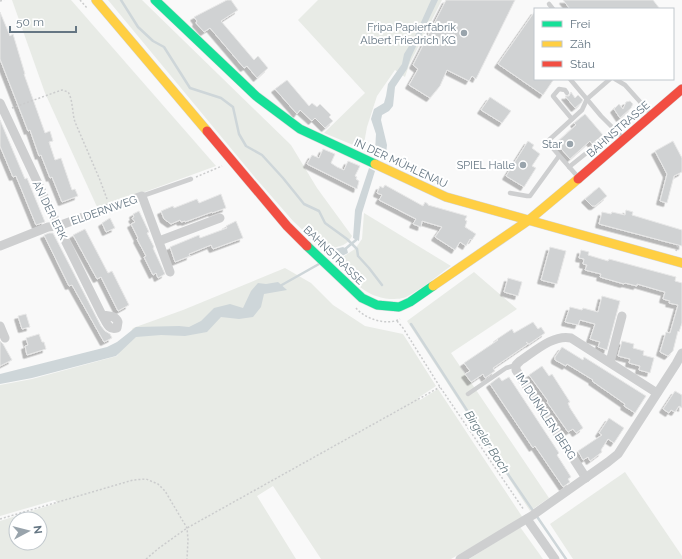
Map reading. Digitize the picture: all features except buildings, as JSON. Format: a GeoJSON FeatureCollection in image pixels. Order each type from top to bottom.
{"type":"FeatureCollection","features":[{"type":"Feature","properties":{"kind":"main road","name":"BAHNSTRASSE"},"geometry":{"type":"LineString","coordinates":[[96,0],[287,226],[362,298],[377,305],[389,307],[399,306],[410,302],[529,220],[625,140],[682,89]]}},
{"type":"Feature","properties":{"kind":"main road","name":"IN DER MÜHLENAU"},"geometry":{"type":"LineString","coordinates":[[155,0],[244,85],[300,129],[446,197],[682,263]]}},
{"type":"Feature","properties":{"kind":"street","name":"AN DER ERK"},"geometry":{"type":"LineString","coordinates":[[2,110],[102,315]]}},
{"type":"Feature","properties":{"kind":"street","name":"ELDERNWEG"},"geometry":{"type":"LineString","coordinates":[[0,246],[48,227],[58,226],[142,196],[170,272]]}},
{"type":"Feature","properties":{"kind":"street"},"geometry":{"type":"LineString","coordinates":[[159,241],[220,218]]}},
{"type":"Feature","properties":{"kind":"street"},"geometry":{"type":"LineString","coordinates":[[610,362],[622,316]]}},
{"type":"Feature","properties":{"kind":"street"},"geometry":{"type":"LineString","coordinates":[[0,326],[6,338]]}},
{"type":"Feature","properties":{"kind":"street","name":"IM DUNKLEN BERG"},"geometry":{"type":"LineString","coordinates":[[586,478],[516,370],[516,365],[546,344],[566,337],[571,338],[610,362],[657,393]]}},
{"type":"Feature","properties":{"kind":"street"},"geometry":{"type":"LineString","coordinates":[[460,559],[533,515],[618,454],[682,353]]}},
{"type":"Feature","properties":{"kind":"street"},"geometry":{"type":"LineString","coordinates":[[533,515],[555,559]]}},
{"type":"Feature","properties":{"kind":"lane"},"geometry":{"type":"LineString","coordinates":[[549,4],[552,8]]}},
{"type":"Feature","properties":{"kind":"lane"},"geometry":{"type":"LineString","coordinates":[[571,80],[625,140]]}},
{"type":"Feature","properties":{"kind":"lane"},"geometry":{"type":"LineString","coordinates":[[580,178],[548,142],[572,119],[587,98],[609,80]]}},
{"type":"Feature","properties":{"kind":"lane"},"geometry":{"type":"LineString","coordinates":[[616,80],[625,86],[652,115]]}},
{"type":"Feature","properties":{"kind":"lane"},"geometry":{"type":"LineString","coordinates":[[567,93],[565,90],[559,89],[553,96],[572,119]]}},
{"type":"Feature","properties":{"kind":"lane"},"geometry":{"type":"LineString","coordinates":[[569,166],[615,130]]}},
{"type":"Feature","properties":{"kind":"lane"},"geometry":{"type":"LineString","coordinates":[[510,193],[530,196],[559,156]]}},
{"type":"Feature","properties":{"kind":"lane"},"geometry":{"type":"LineString","coordinates":[[142,196],[191,179]]}},
{"type":"Feature","properties":{"kind":"lane"},"geometry":{"type":"LineString","coordinates":[[468,394],[506,368],[516,365]]}},
{"type":"Feature","properties":{"kind":"path"},"geometry":{"type":"LineString","coordinates":[[0,1],[4,0]]}},
{"type":"Feature","properties":{"kind":"path"},"geometry":{"type":"LineString","coordinates":[[2,110],[62,90],[68,92],[71,96],[72,113],[75,122],[100,180],[110,208]]}},
{"type":"Feature","properties":{"kind":"path"},"geometry":{"type":"LineString","coordinates":[[191,179],[224,166]]}},
{"type":"Feature","properties":{"kind":"path"},"geometry":{"type":"LineString","coordinates":[[397,321],[403,328],[440,387],[525,510],[533,515]]}},
{"type":"Feature","properties":{"kind":"path"},"geometry":{"type":"LineString","coordinates":[[146,559],[187,528],[440,387]]}},
{"type":"Feature","properties":{"kind":"path"},"geometry":{"type":"LineString","coordinates":[[0,519],[133,480],[146,479],[158,484],[165,491],[187,528],[187,559]]}},
{"type":"Feature","properties":{"kind":"shaded area"},"geometry":{"type":"Polygon","coordinates":[[[12,0],[71,0],[216,166],[98,209],[45,93],[12,0]]]}},
{"type":"Feature","properties":{"kind":"shaded area"},"geometry":{"type":"Polygon","coordinates":[[[108,0],[142,0],[291,145],[317,188],[352,236],[346,243],[325,251],[293,221],[108,0]]]}},
{"type":"Feature","properties":{"kind":"shaded area"},"geometry":{"type":"Polygon","coordinates":[[[318,0],[442,0],[409,65],[405,77],[395,70],[377,96],[367,127],[363,149],[324,133],[365,93],[298,20],[318,0]]]}},
{"type":"Feature","properties":{"kind":"shaded area"},"geometry":{"type":"Polygon","coordinates":[[[431,0],[438,0],[411,57],[407,69],[395,87],[393,106],[389,111],[382,115],[381,120],[387,145],[386,155],[382,160],[373,155],[375,151],[376,134],[371,119],[374,109],[384,103],[388,84],[402,64],[404,54],[414,38],[431,0]]]}},
{"type":"Feature","properties":{"kind":"shaded area"},"geometry":{"type":"Polygon","coordinates":[[[369,168],[375,171],[362,213],[359,241],[353,238],[355,210],[369,168]]]}},
{"type":"Feature","properties":{"kind":"shaded area"},"geometry":{"type":"Polygon","coordinates":[[[364,213],[451,266],[404,298],[381,298],[366,291],[353,281],[338,260],[355,249],[362,239],[364,213]]]}},
{"type":"Feature","properties":{"kind":"shaded area"},"geometry":{"type":"Polygon","coordinates":[[[343,247],[347,249],[348,253],[336,259],[328,252],[331,250],[343,247]]]}},
{"type":"Feature","properties":{"kind":"shaded area"},"geometry":{"type":"Polygon","coordinates":[[[285,268],[311,283],[333,305],[365,326],[403,334],[436,386],[418,398],[420,400],[438,389],[523,518],[451,559],[321,559],[273,486],[257,496],[296,559],[0,559],[0,521],[8,518],[8,551],[48,551],[48,511],[32,511],[57,503],[55,500],[17,511],[8,511],[8,514],[0,516],[0,385],[32,379],[117,356],[133,328],[183,310],[285,268]]]}},
{"type":"Feature","properties":{"kind":"shaded area"},"geometry":{"type":"Polygon","coordinates":[[[474,272],[517,309],[451,353],[549,498],[530,511],[407,321],[474,272]]]}},
{"type":"Feature","properties":{"kind":"shaded area"},"geometry":{"type":"Polygon","coordinates":[[[278,282],[287,290],[264,294],[261,307],[253,317],[239,319],[221,317],[207,332],[185,336],[161,335],[136,337],[116,356],[32,378],[0,384],[0,374],[107,347],[117,342],[136,327],[189,327],[201,321],[214,308],[230,304],[243,308],[251,291],[258,283],[266,284],[278,282]]]}},
{"type":"Feature","properties":{"kind":"shaded area"},"geometry":{"type":"Polygon","coordinates":[[[625,472],[682,556],[682,559],[573,559],[550,524],[625,472]]]}},
{"type":"Feature","properties":{"kind":"shaded area"},"geometry":{"type":"Polygon","coordinates":[[[520,527],[543,559],[469,559],[520,527]]]}},
{"type":"Feature","properties":{"kind":"waterway","name":"Birgeler Bach"},"geometry":{"type":"LineString","coordinates":[[121,0],[138,27],[153,41],[164,47],[190,88],[221,98],[233,107],[239,134],[246,146],[262,155],[304,204],[319,211],[325,223],[347,239],[357,249],[358,256],[382,285]]}},
{"type":"Feature","properties":{"kind":"waterway","name":"Birgeler Bach"},"geometry":{"type":"LineString","coordinates":[[344,250],[356,240],[356,237]]}},
{"type":"Feature","properties":{"kind":"waterway"},"geometry":{"type":"LineString","coordinates":[[280,286],[319,264]]}},
{"type":"Feature","properties":{"kind":"waterway","name":"Birgeler Bach"},"geometry":{"type":"LineString","coordinates":[[411,324],[499,461],[566,559]]}},
{"type":"Feature","properties":{"kind":"traffic: fast"},"geometry":{"type":"LineString","coordinates":[[155,0],[256,96],[300,129],[375,164]]}},
{"type":"Feature","properties":{"kind":"traffic: fast"},"geometry":{"type":"LineString","coordinates":[[307,246],[362,298],[377,305],[399,307],[410,302],[433,286]]}},
{"type":"Feature","properties":{"kind":"traffic: slow"},"geometry":{"type":"LineString","coordinates":[[96,0],[207,131]]}},
{"type":"Feature","properties":{"kind":"traffic: slow"},"geometry":{"type":"LineString","coordinates":[[375,164],[446,197],[682,263]]}},
{"type":"Feature","properties":{"kind":"traffic: slow"},"geometry":{"type":"LineString","coordinates":[[433,286],[529,220],[578,179]]}},
{"type":"Feature","properties":{"kind":"traffic: jam"},"geometry":{"type":"LineString","coordinates":[[578,179],[682,89]]}},
{"type":"Feature","properties":{"kind":"traffic: jam"},"geometry":{"type":"LineString","coordinates":[[207,131],[287,226],[307,246]]}},
{"type":"Feature","properties":{"kind":"place","name":"Fripa Papierfabrik Albert Friedrich KG"},"geometry":{"type":"Point","coordinates":[464,33]}},
{"type":"Feature","properties":{"kind":"place","name":"Star"},"geometry":{"type":"Point","coordinates":[570,144]}},
{"type":"Feature","properties":{"kind":"place","name":"SPIEL Halle"},"geometry":{"type":"Point","coordinates":[523,165]}}]}
